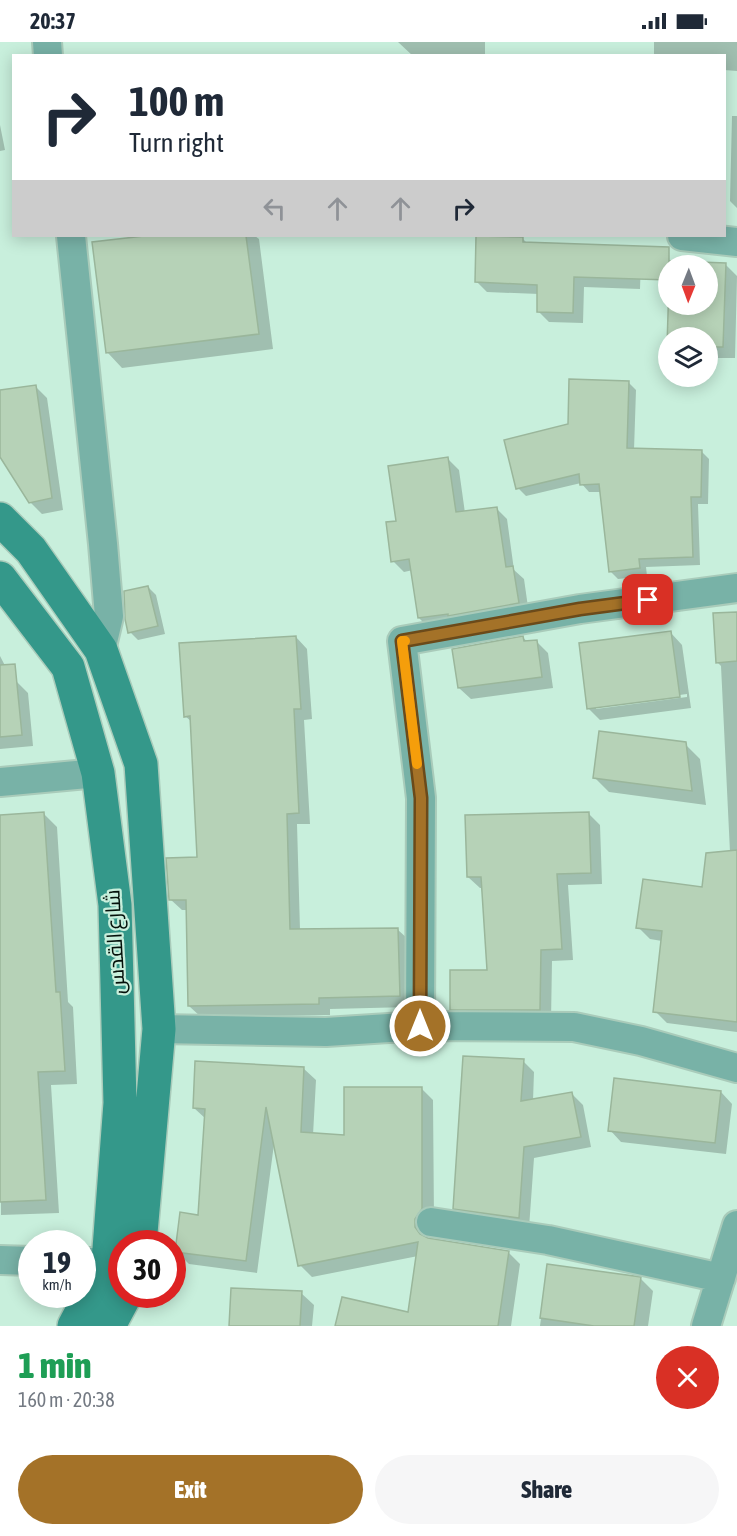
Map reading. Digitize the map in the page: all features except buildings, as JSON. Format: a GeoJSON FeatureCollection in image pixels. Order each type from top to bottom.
{"type":"FeatureCollection","features":[{"type":"Feature","properties":{"kind":"main road","name":"شارع القدس"},"geometry":{"type":"LineString","coordinates":[[0,519],[31,550],[100,650],[141,764],[159,1029],[141,1230]]}},
{"type":"Feature","properties":{"kind":"main road","name":"شارع القدس"},"geometry":{"type":"LineString","coordinates":[[0,578],[68,667],[98,773],[115,905],[120,1092],[96,1255]]}},
{"type":"Feature","properties":{"kind":"main road","name":"شارع القدس"},"geometry":{"type":"LineString","coordinates":[[74,1326],[80,1308]]}},
{"type":"Feature","properties":{"kind":"main road"},"geometry":{"type":"LineString","coordinates":[[109,1326],[119,1308]]}},
{"type":"Feature","properties":{"kind":"street"},"geometry":{"type":"LineString","coordinates":[[77,237],[109,616],[100,650]]}},
{"type":"Feature","properties":{"kind":"street"},"geometry":{"type":"LineString","coordinates":[[691,237],[737,242]]}},
{"type":"Feature","properties":{"kind":"street"},"geometry":{"type":"LineString","coordinates":[[420,1026],[421,798],[402,641],[580,609],[737,588]]}},
{"type":"Feature","properties":{"kind":"street"},"geometry":{"type":"LineString","coordinates":[[0,782],[98,773]]}},
{"type":"Feature","properties":{"kind":"street"},"geometry":{"type":"LineString","coordinates":[[159,1029],[326,1032],[420,1026],[574,1027],[641,1041],[737,1068]]}},
{"type":"Feature","properties":{"kind":"street"},"geometry":{"type":"LineString","coordinates":[[431,1222],[548,1240],[721,1278]]}},
{"type":"Feature","properties":{"kind":"street"},"geometry":{"type":"LineString","coordinates":[[706,1326],[737,1225]]}},
{"type":"Feature","properties":{"kind":"street"},"geometry":{"type":"LineString","coordinates":[[0,1260],[18,1260]]}},
{"type":"Feature","properties":{"kind":"slow traffic"},"geometry":{"type":"LineString","coordinates":[[405,641],[402,641],[417,764]]}},
{"type":"Feature","properties":{"kind":"route"},"geometry":{"type":"LineString","coordinates":[[420,1026],[421,798],[402,641],[580,609],[648,600]]}}]}
